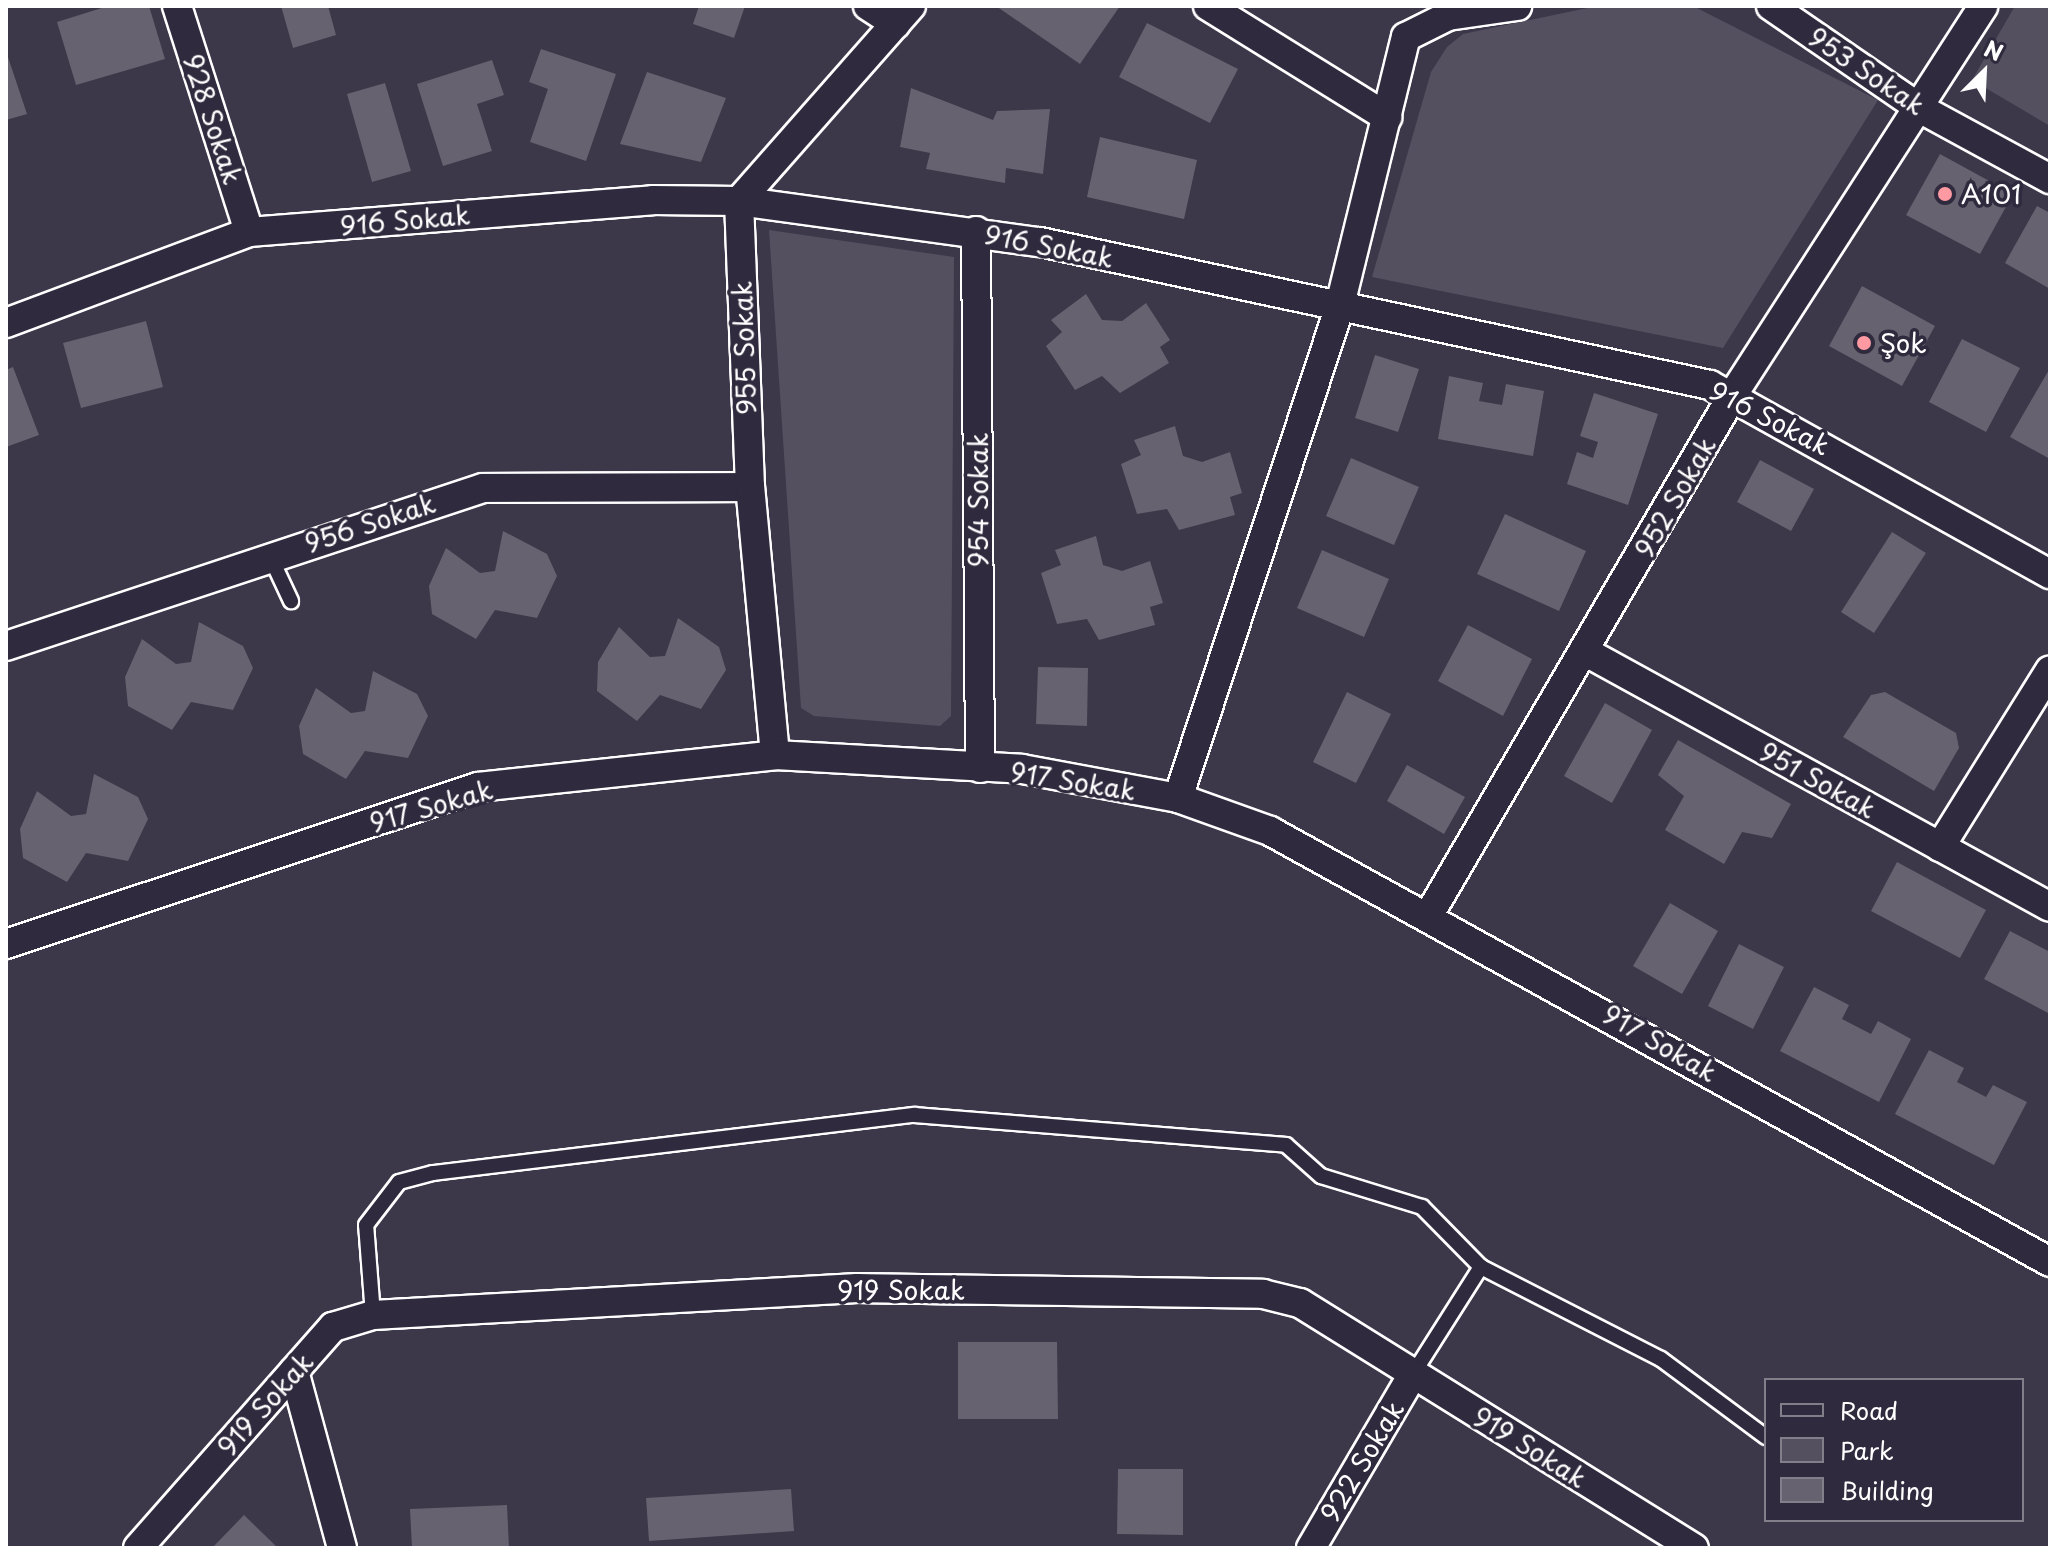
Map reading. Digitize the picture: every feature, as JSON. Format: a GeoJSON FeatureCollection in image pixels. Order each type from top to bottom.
{"type":"FeatureCollection","features":[{"type":"Feature","properties":{"kind":"street","name":"928 Sokak"},"geometry":{"type":"LineString","coordinates":[[177,6],[249,232]]}},
{"type":"Feature","properties":{"kind":"street"},"geometry":{"type":"LineString","coordinates":[[739,201],[904,15],[868,6]]}},
{"type":"Feature","properties":{"kind":"street"},"geometry":{"type":"LineString","coordinates":[[1208,6],[1387,117]]}},
{"type":"Feature","properties":{"kind":"street"},"geometry":{"type":"LineString","coordinates":[[1178,798],[1339,309],[1406,37],[1448,16],[1517,6]]}},
{"type":"Feature","properties":{"kind":"street","name":"953 Sokak"},"geometry":{"type":"LineString","coordinates":[[1771,6],[1921,109],[2050,179]]}},
{"type":"Feature","properties":{"kind":"street","name":"952 Sokak"},"geometry":{"type":"LineString","coordinates":[[1430,913],[1586,652],[1734,393],[1921,109],[1983,6]]}},
{"type":"Feature","properties":{"kind":"street","name":"916 Sokak"},"geometry":{"type":"LineString","coordinates":[[6,323],[249,232],[653,200],[739,201],[976,231],[1734,393],[2050,574]]}},
{"type":"Feature","properties":{"kind":"street","name":"955 Sokak"},"geometry":{"type":"LineString","coordinates":[[739,201],[750,487],[775,755]]}},
{"type":"Feature","properties":{"kind":"street","name":"954 Sokak"},"geometry":{"type":"LineString","coordinates":[[976,231],[980,768]]}},
{"type":"Feature","properties":{"kind":"street","name":"956 Sokak"},"geometry":{"type":"LineString","coordinates":[[6,646],[270,556],[483,488],[750,487]]}},
{"type":"Feature","properties":{"kind":"street","name":"951 Sokak"},"geometry":{"type":"LineString","coordinates":[[1586,652],[2050,907]]}},
{"type":"Feature","properties":{"kind":"street"},"geometry":{"type":"LineString","coordinates":[[1940,847],[2050,670]]}},
{"type":"Feature","properties":{"kind":"street","name":"917 Sokak"},"geometry":{"type":"LineString","coordinates":[[6,944],[478,787],[775,755],[980,768],[1178,798],[1270,831],[1430,913],[2050,1262]]}},
{"type":"Feature","properties":{"kind":"street","name":"919 Sokak"},"geometry":{"type":"LineString","coordinates":[[138,1548],[333,1327],[373,1315],[857,1288],[1263,1294],[1300,1303],[1694,1548]]}},
{"type":"Feature","properties":{"kind":"street"},"geometry":{"type":"LineString","coordinates":[[294,1371],[342,1548]]}},
{"type":"Feature","properties":{"kind":"street","name":"922 Sokak"},"geometry":{"type":"LineString","coordinates":[[1311,1548],[1413,1374]]}},
{"type":"Feature","properties":{"kind":"lane"},"geometry":{"type":"LineString","coordinates":[[270,556],[291,601]]}},
{"type":"Feature","properties":{"kind":"lane"},"geometry":{"type":"LineString","coordinates":[[373,1315],[366,1225],[399,1182],[915,1115],[1286,1145],[1321,1176],[1422,1207],[1481,1267],[1661,1359],[1764,1436]]}},
{"type":"Feature","properties":{"kind":"lane"},"geometry":{"type":"LineString","coordinates":[[1413,1374],[1481,1267]]}},
{"type":"Feature","properties":{"kind":"green space"},"geometry":{"type":"Polygon","coordinates":[[[1597,6],[1693,6],[1878,100],[1723,348],[1372,277],[1431,72],[1447,47],[1463,34],[1597,6]]]}},
{"type":"Feature","properties":{"kind":"green space"},"geometry":{"type":"Polygon","coordinates":[[[2015,6],[2050,6],[2050,126],[1972,80],[2015,6]]]}},
{"type":"Feature","properties":{"kind":"green space"},"geometry":{"type":"Polygon","coordinates":[[[769,230],[954,257],[951,716],[940,726],[814,716],[801,708],[769,230]]]}},
{"type":"Feature","properties":{"kind":"building"},"geometry":{"type":"Polygon","coordinates":[[[108,6],[149,6],[165,59],[76,85],[57,22],[108,6]]]}},
{"type":"Feature","properties":{"kind":"building"},"geometry":{"type":"Polygon","coordinates":[[[281,6],[328,6],[336,35],[293,48],[281,6]]]}},
{"type":"Feature","properties":{"kind":"building"},"geometry":{"type":"Polygon","coordinates":[[[699,6],[745,6],[734,38],[693,24],[699,6]]]}},
{"type":"Feature","properties":{"kind":"building"},"geometry":{"type":"Polygon","coordinates":[[[996,6],[1120,6],[1080,64],[996,6]]]}},
{"type":"Feature","properties":{"kind":"building"},"geometry":{"type":"Polygon","coordinates":[[[1147,23],[1238,69],[1210,123],[1119,77],[1147,23]]]}},
{"type":"Feature","properties":{"kind":"building"},"geometry":{"type":"Polygon","coordinates":[[[541,49],[616,74],[586,161],[530,142],[548,89],[529,82],[541,49]]]}},
{"type":"Feature","properties":{"kind":"building"},"geometry":{"type":"Polygon","coordinates":[[[6,55],[27,114],[6,120],[6,55]]]}},
{"type":"Feature","properties":{"kind":"building"},"geometry":{"type":"Polygon","coordinates":[[[492,60],[504,95],[477,104],[492,151],[443,166],[417,84],[492,60]]]}},
{"type":"Feature","properties":{"kind":"building"},"geometry":{"type":"Polygon","coordinates":[[[647,72],[726,98],[701,162],[620,144],[647,72]]]}},
{"type":"Feature","properties":{"kind":"building"},"geometry":{"type":"Polygon","coordinates":[[[385,83],[411,171],[372,182],[347,94],[385,83]]]}},
{"type":"Feature","properties":{"kind":"building"},"geometry":{"type":"Polygon","coordinates":[[[911,88],[993,120],[997,111],[1050,109],[1043,174],[1006,168],[1005,183],[926,169],[930,153],[900,147],[911,88]]]}},
{"type":"Feature","properties":{"kind":"building"},"geometry":{"type":"Polygon","coordinates":[[[1100,137],[1197,160],[1184,219],[1087,197],[1100,137]]]}},
{"type":"Feature","properties":{"kind":"building"},"geometry":{"type":"Polygon","coordinates":[[[1940,154],[2013,194],[1980,254],[1906,215],[1940,154]]]}},
{"type":"Feature","properties":{"kind":"building"},"geometry":{"type":"Polygon","coordinates":[[[2037,206],[2050,213],[2050,289],[2005,263],[2037,206]]]}},
{"type":"Feature","properties":{"kind":"building"},"geometry":{"type":"Polygon","coordinates":[[[1862,286],[1935,326],[1902,386],[1829,346],[1862,286]]]}},
{"type":"Feature","properties":{"kind":"building"},"geometry":{"type":"Polygon","coordinates":[[[1086,294],[1102,320],[1122,321],[1146,303],[1170,340],[1160,347],[1169,363],[1120,393],[1102,376],[1075,390],[1046,346],[1062,332],[1051,320],[1086,294]]]}},
{"type":"Feature","properties":{"kind":"building"},"geometry":{"type":"Polygon","coordinates":[[[146,321],[163,387],[81,408],[63,343],[146,321]]]}},
{"type":"Feature","properties":{"kind":"building"},"geometry":{"type":"Polygon","coordinates":[[[1962,339],[2020,368],[1986,432],[1929,402],[1962,339]]]}},
{"type":"Feature","properties":{"kind":"building"},"geometry":{"type":"Polygon","coordinates":[[[1375,355],[1419,369],[1398,432],[1355,418],[1375,355]]]}},
{"type":"Feature","properties":{"kind":"building"},"geometry":{"type":"Polygon","coordinates":[[[13,367],[39,435],[6,447],[6,370],[13,367]]]}},
{"type":"Feature","properties":{"kind":"building"},"geometry":{"type":"Polygon","coordinates":[[[2050,368],[2050,459],[2010,437],[2050,368]]]}},
{"type":"Feature","properties":{"kind":"building"},"geometry":{"type":"Polygon","coordinates":[[[1449,376],[1483,383],[1479,401],[1502,405],[1506,384],[1544,391],[1533,456],[1438,439],[1449,376]]]}},
{"type":"Feature","properties":{"kind":"building"},"geometry":{"type":"Polygon","coordinates":[[[1594,393],[1658,414],[1628,505],[1567,484],[1577,452],[1593,458],[1598,442],[1580,436],[1594,393]]]}},
{"type":"Feature","properties":{"kind":"building"},"geometry":{"type":"Polygon","coordinates":[[[1175,426],[1183,456],[1202,462],[1230,452],[1242,493],[1230,497],[1235,515],[1179,530],[1167,509],[1137,514],[1121,464],[1141,455],[1134,440],[1175,426]]]}},
{"type":"Feature","properties":{"kind":"building"},"geometry":{"type":"Polygon","coordinates":[[[1351,458],[1419,487],[1394,545],[1326,516],[1351,458]]]}},
{"type":"Feature","properties":{"kind":"building"},"geometry":{"type":"Polygon","coordinates":[[[1760,460],[1814,489],[1791,531],[1737,502],[1760,460]]]}},
{"type":"Feature","properties":{"kind":"building"},"geometry":{"type":"Polygon","coordinates":[[[1505,514],[1586,551],[1559,611],[1477,574],[1505,514]]]}},
{"type":"Feature","properties":{"kind":"building"},"geometry":{"type":"Polygon","coordinates":[[[503,531],[547,554],[557,576],[537,618],[495,610],[476,639],[432,614],[429,586],[446,548],[480,573],[495,571],[503,531]]]}},
{"type":"Feature","properties":{"kind":"building"},"geometry":{"type":"Polygon","coordinates":[[[1892,532],[1926,553],[1874,633],[1841,612],[1892,532]]]}},
{"type":"Feature","properties":{"kind":"building"},"geometry":{"type":"Polygon","coordinates":[[[1096,536],[1103,565],[1122,571],[1150,561],[1163,603],[1150,607],[1155,625],[1099,640],[1087,619],[1057,624],[1041,573],[1061,565],[1055,550],[1096,536]]]}},
{"type":"Feature","properties":{"kind":"building"},"geometry":{"type":"Polygon","coordinates":[[[1322,550],[1389,579],[1364,637],[1297,608],[1322,550]]]}},
{"type":"Feature","properties":{"kind":"building"},"geometry":{"type":"Polygon","coordinates":[[[678,618],[719,647],[726,670],[701,709],[660,695],[637,721],[597,691],[598,662],[619,627],[650,657],[665,656],[678,618]]]}},
{"type":"Feature","properties":{"kind":"building"},"geometry":{"type":"Polygon","coordinates":[[[199,622],[243,646],[253,668],[233,710],[191,702],[172,730],[128,706],[125,677],[142,639],[176,664],[191,662],[199,622]]]}},
{"type":"Feature","properties":{"kind":"building"},"geometry":{"type":"Polygon","coordinates":[[[1468,625],[1532,659],[1503,716],[1438,681],[1468,625]]]}},
{"type":"Feature","properties":{"kind":"building"},"geometry":{"type":"Polygon","coordinates":[[[1038,667],[1088,668],[1087,726],[1036,724],[1038,667]]]}},
{"type":"Feature","properties":{"kind":"building"},"geometry":{"type":"Polygon","coordinates":[[[373,671],[417,694],[428,716],[408,758],[365,751],[346,779],[303,754],[299,726],[316,688],[351,713],[365,711],[373,671]]]}},
{"type":"Feature","properties":{"kind":"building"},"geometry":{"type":"Polygon","coordinates":[[[1347,692],[1391,714],[1356,783],[1313,762],[1347,692]]]}},
{"type":"Feature","properties":{"kind":"building"},"geometry":{"type":"Polygon","coordinates":[[[1885,692],[1956,733],[1959,748],[1934,791],[1843,737],[1871,695],[1885,692]]]}},
{"type":"Feature","properties":{"kind":"building"},"geometry":{"type":"Polygon","coordinates":[[[1605,703],[1652,730],[1612,803],[1564,776],[1605,703]]]}},
{"type":"Feature","properties":{"kind":"building"},"geometry":{"type":"Polygon","coordinates":[[[1678,740],[1791,804],[1772,838],[1742,832],[1724,864],[1665,830],[1684,796],[1658,775],[1678,740]]]}},
{"type":"Feature","properties":{"kind":"building"},"geometry":{"type":"Polygon","coordinates":[[[1407,765],[1465,797],[1444,834],[1387,801],[1407,765]]]}},
{"type":"Feature","properties":{"kind":"building"},"geometry":{"type":"Polygon","coordinates":[[[94,774],[138,797],[148,819],[128,861],[86,853],[67,882],[23,858],[20,829],[37,791],[71,816],[86,814],[94,774]]]}},
{"type":"Feature","properties":{"kind":"building"},"geometry":{"type":"Polygon","coordinates":[[[1897,862],[1986,910],[1960,958],[1871,911],[1897,862]]]}},
{"type":"Feature","properties":{"kind":"building"},"geometry":{"type":"Polygon","coordinates":[[[1670,903],[1718,931],[1682,994],[1633,966],[1670,903]]]}},
{"type":"Feature","properties":{"kind":"building"},"geometry":{"type":"Polygon","coordinates":[[[2010,931],[2050,952],[2050,1014],[1984,979],[2010,931]]]}},
{"type":"Feature","properties":{"kind":"building"},"geometry":{"type":"Polygon","coordinates":[[[1739,944],[1784,967],[1753,1029],[1708,1006],[1739,944]]]}},
{"type":"Feature","properties":{"kind":"building"},"geometry":{"type":"Polygon","coordinates":[[[1814,987],[1849,1005],[1842,1019],[1871,1034],[1878,1021],[1911,1039],[1879,1102],[1780,1051],[1814,987]]]}},
{"type":"Feature","properties":{"kind":"building"},"geometry":{"type":"Polygon","coordinates":[[[1929,1050],[1964,1068],[1957,1082],[1986,1097],[1993,1085],[2027,1102],[1994,1165],[1895,1114],[1929,1050]]]}},
{"type":"Feature","properties":{"kind":"building"},"geometry":{"type":"Polygon","coordinates":[[[958,1342],[1057,1342],[1058,1419],[958,1419],[958,1342]]]}},
{"type":"Feature","properties":{"kind":"building"},"geometry":{"type":"Polygon","coordinates":[[[1118,1469],[1183,1469],[1183,1535],[1117,1534],[1118,1469]]]}},
{"type":"Feature","properties":{"kind":"building"},"geometry":{"type":"Polygon","coordinates":[[[791,1489],[794,1531],[649,1541],[646,1498],[791,1489]]]}},
{"type":"Feature","properties":{"kind":"building"},"geometry":{"type":"Polygon","coordinates":[[[507,1505],[509,1548],[412,1548],[410,1509],[507,1505]]]}},
{"type":"Feature","properties":{"kind":"building"},"geometry":{"type":"Polygon","coordinates":[[[244,1515],[278,1548],[212,1548],[244,1515]]]}},
{"type":"Feature","properties":{"kind":"place","name":"A101"},"geometry":{"type":"Point","coordinates":[1945,194]}},
{"type":"Feature","properties":{"kind":"place","name":"Şok"},"geometry":{"type":"Point","coordinates":[1864,343]}}]}
